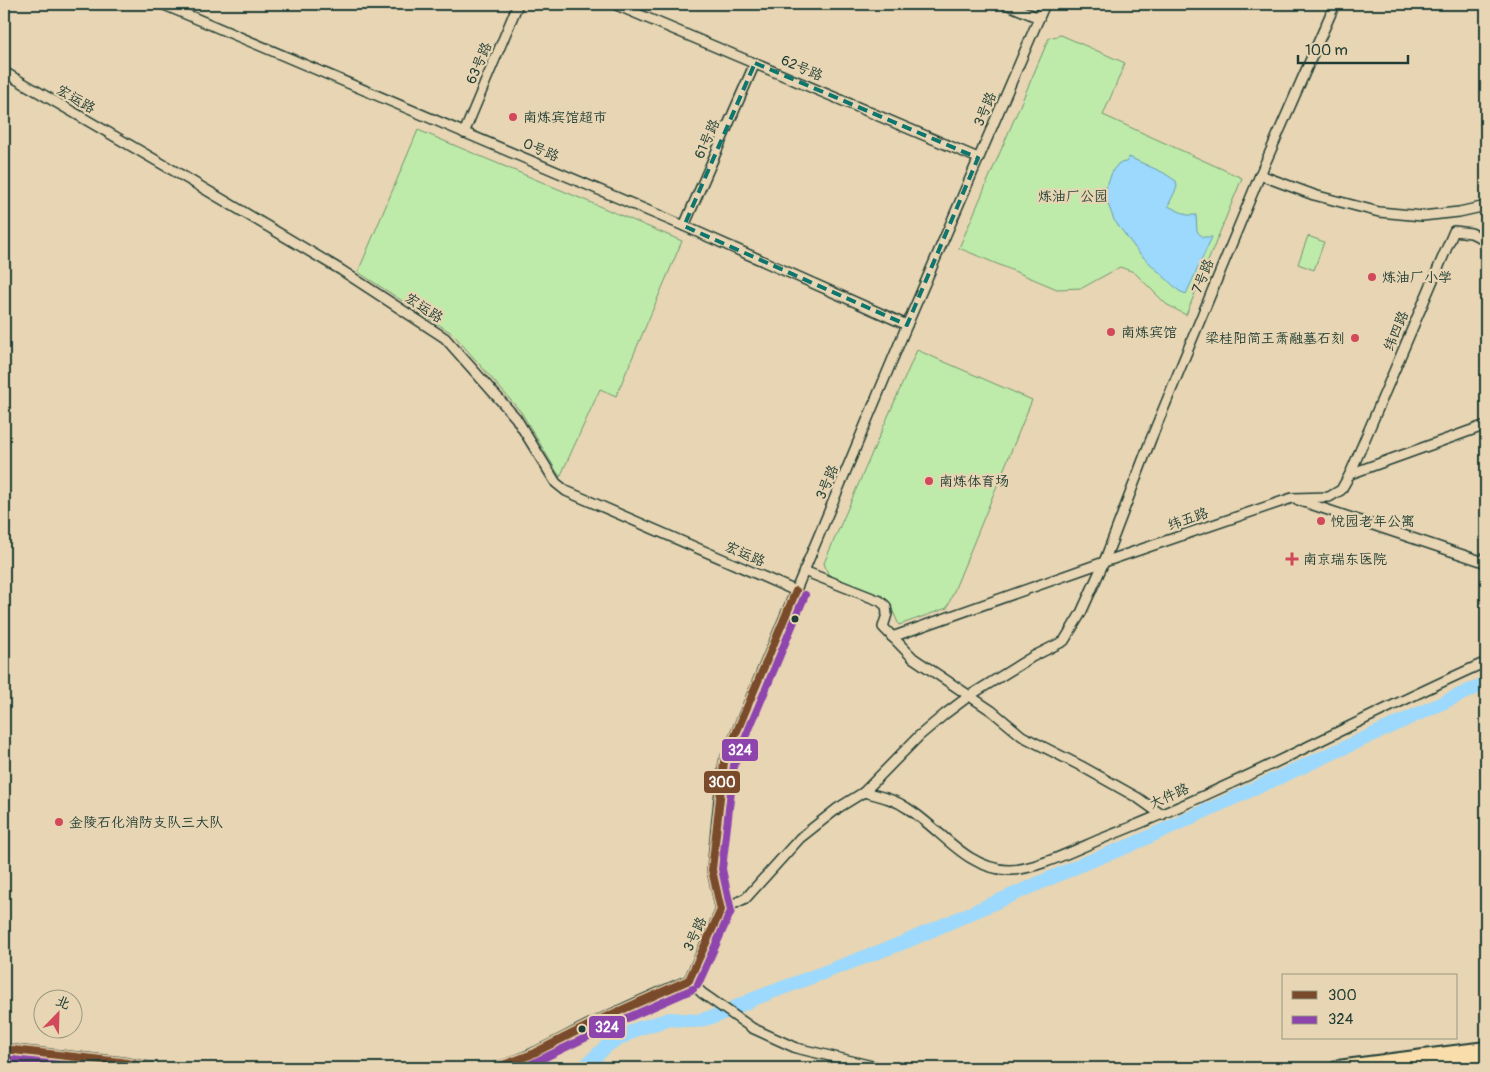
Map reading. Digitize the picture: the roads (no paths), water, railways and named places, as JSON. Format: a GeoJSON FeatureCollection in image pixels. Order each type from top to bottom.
{"type":"FeatureCollection","features":[{"type":"Feature","properties":{"kind":"main road"},"geometry":{"type":"LineString","coordinates":[[1338,1068],[1486,1050]]}},
{"type":"Feature","properties":{"kind":"main road"},"geometry":{"type":"LineString","coordinates":[[1432,1068],[1486,1061]]}},
{"type":"Feature","properties":{"kind":"street","name":"0号路"},"geometry":{"type":"LineString","coordinates":[[162,4],[184,8],[464,133],[684,226],[907,325]]}},
{"type":"Feature","properties":{"kind":"street","name":"63号路"},"geometry":{"type":"LineString","coordinates":[[464,133],[518,4]]}},
{"type":"Feature","properties":{"kind":"street","name":"62号路"},"geometry":{"type":"LineString","coordinates":[[614,4],[978,158]]}},
{"type":"Feature","properties":{"kind":"street"},"geometry":{"type":"LineString","coordinates":[[1006,4],[1039,18]]}},
{"type":"Feature","properties":{"kind":"street","name":"3号路"},"geometry":{"type":"LineString","coordinates":[[689,980],[721,910],[712,870],[724,762],[907,325],[1045,4]]}},
{"type":"Feature","properties":{"kind":"street","name":"7号路"},"geometry":{"type":"LineString","coordinates":[[721,910],[746,898],[800,838],[838,808],[864,792],[919,736],[945,714],[969,696],[1032,657],[1064,641],[1081,613],[1104,562],[1151,439],[1260,175],[1335,4]]}},
{"type":"Feature","properties":{"kind":"street","name":"61号路"},"geometry":{"type":"LineString","coordinates":[[684,226],[755,63]]}},
{"type":"Feature","properties":{"kind":"street","name":"宏运路"},"geometry":{"type":"LineString","coordinates":[[4,72],[333,266],[445,338],[516,418],[556,483],[566,491],[796,591]]}},
{"type":"Feature","properties":{"kind":"street"},"geometry":{"type":"LineString","coordinates":[[1260,175],[1314,195],[1378,212],[1422,216],[1459,212],[1486,206]]}},
{"type":"Feature","properties":{"kind":"street","name":"纬四路"},"geometry":{"type":"LineString","coordinates":[[1350,474],[1454,231],[1471,233],[1486,240]]}},
{"type":"Feature","properties":{"kind":"street"},"geometry":{"type":"LineString","coordinates":[[1350,474],[1486,425]]}},
{"type":"Feature","properties":{"kind":"street","name":"纬五路"},"geometry":{"type":"LineString","coordinates":[[892,637],[1292,498],[1329,497],[1341,490],[1350,474]]}},
{"type":"Feature","properties":{"kind":"street"},"geometry":{"type":"LineString","coordinates":[[1292,498],[1484,562],[1486,556]]}},
{"type":"Feature","properties":{"kind":"street"},"geometry":{"type":"LineString","coordinates":[[804,571],[880,601],[886,606],[887,614],[883,627],[913,658],[992,712],[1022,736],[1138,798],[1162,815]]}},
{"type":"Feature","properties":{"kind":"street","name":"大件路"},"geometry":{"type":"LineString","coordinates":[[864,792],[886,798],[907,808],[966,855],[990,868],[1009,870],[1033,866],[1162,815],[1486,662]]}},
{"type":"Feature","properties":{"kind":"street"},"geometry":{"type":"LineString","coordinates":[[495,1068],[518,1061],[601,1019],[689,980],[702,993],[752,1028],[796,1048],[868,1067],[881,1068]]}},
{"type":"Feature","properties":{"kind":"street"},"geometry":{"type":"LineString","coordinates":[[4,1049],[122,1062],[154,1068]]}},
{"type":"Feature","properties":{"kind":"water"},"geometry":{"type":"Polygon","coordinates":[[[1129,157],[1164,173],[1176,181],[1177,187],[1168,206],[1187,215],[1196,215],[1197,231],[1202,237],[1212,237],[1186,294],[1179,291],[1139,253],[1114,220],[1104,193],[1113,170],[1119,163],[1126,162],[1129,157]]]}},
{"type":"Feature","properties":{"kind":"waterway"},"geometry":{"type":"LineString","coordinates":[[583,1068],[609,1044],[637,1029],[670,1019],[697,1021],[716,1016],[756,998],[905,942],[1085,863],[1131,845],[1486,683]]}},
{"type":"Feature","properties":{"kind":"place","name":"南炼宾馆超市"},"geometry":{"type":"Point","coordinates":[513,117]}},
{"type":"Feature","properties":{"kind":"place","name":"炼油厂小学"},"geometry":{"type":"Point","coordinates":[1372,277]}},
{"type":"Feature","properties":{"kind":"place","name":"南炼宾馆"},"geometry":{"type":"Point","coordinates":[1111,332]}},
{"type":"Feature","properties":{"kind":"place","name":"梁桂阳简王萧融墓石刻"},"geometry":{"type":"Point","coordinates":[1355,338]}},
{"type":"Feature","properties":{"kind":"place","name":"南炼体育场"},"geometry":{"type":"Point","coordinates":[929,481]}},
{"type":"Feature","properties":{"kind":"place","name":"悦园老年公寓"},"geometry":{"type":"Point","coordinates":[1321,521]}},
{"type":"Feature","properties":{"kind":"place","name":"南京瑞东医院"},"geometry":{"type":"Point","coordinates":[1292,559]}},
{"type":"Feature","properties":{"kind":"place","name":"金陵石化消防支队三大队"},"geometry":{"type":"Point","coordinates":[59,822]}},
{"type":"Feature","properties":{"kind":"park label","name":"炼油厂公园"},"geometry":{"type":"Point","coordinates":[1073,196]}}]}
